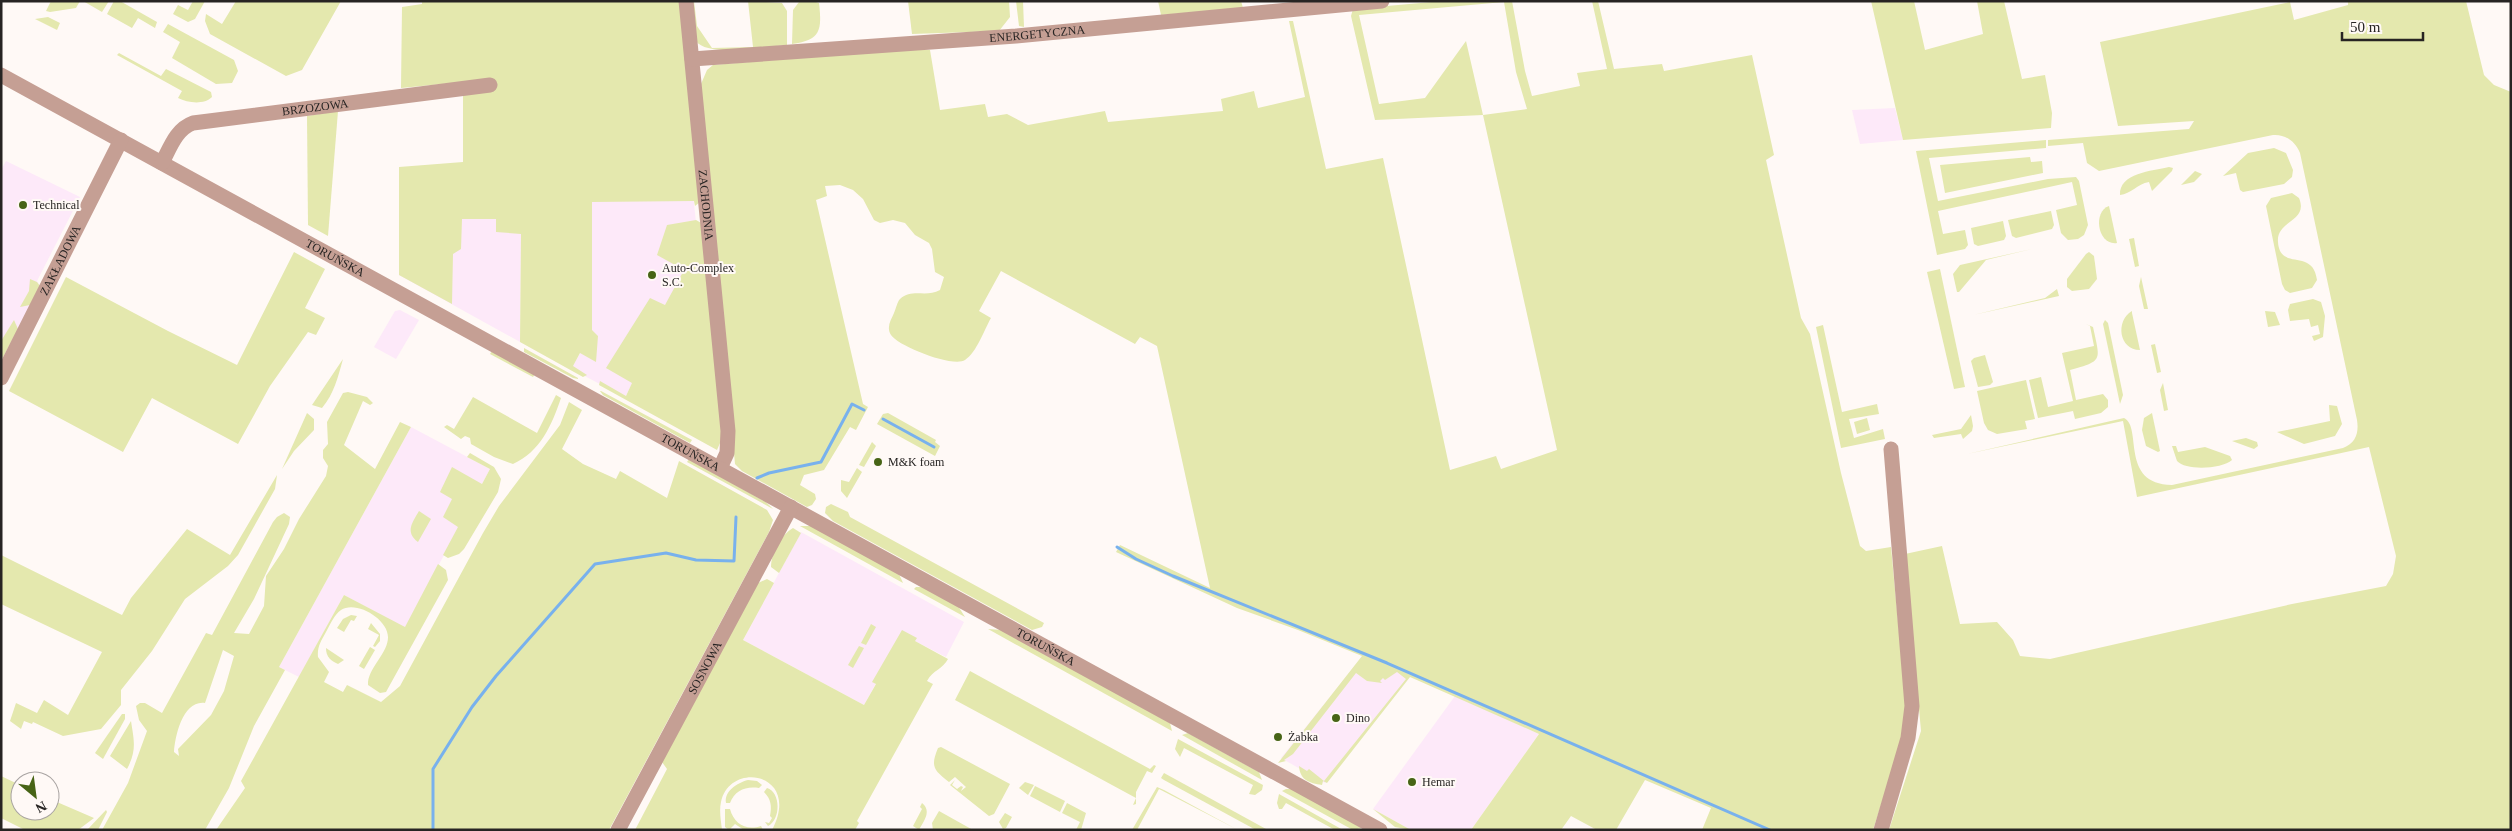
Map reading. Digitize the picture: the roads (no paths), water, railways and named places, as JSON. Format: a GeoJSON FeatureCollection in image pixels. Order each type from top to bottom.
{"type":"FeatureCollection","features":[{"type":"Feature","properties":{"kind":"street","name":"ZACHODNIA"},"geometry":{"type":"LineString","coordinates":[[686,1],[728,431],[727,453],[720,468]]}},
{"type":"Feature","properties":{"kind":"street","name":"ENERGETYCZNA"},"geometry":{"type":"LineString","coordinates":[[692,58],[1016,36],[1382,1]]}},
{"type":"Feature","properties":{"kind":"street","name":"TORUŃSKA"},"geometry":{"type":"LineString","coordinates":[[1,75],[1380,830]]}},
{"type":"Feature","properties":{"kind":"street","name":"BRZOZOWA"},"geometry":{"type":"LineString","coordinates":[[162,163],[177,134],[184,127],[193,123],[490,85]]}},
{"type":"Feature","properties":{"kind":"street","name":"ZAKŁADOWA"},"geometry":{"type":"LineString","coordinates":[[1,378],[121,140]]}},
{"type":"Feature","properties":{"kind":"street"},"geometry":{"type":"LineString","coordinates":[[1881,830],[1908,738],[1912,706],[1891,449]]}},
{"type":"Feature","properties":{"kind":"street","name":"SOSNOWA"},"geometry":{"type":"LineString","coordinates":[[618,830],[791,507]]}},
{"type":"Feature","properties":{"kind":"waterway"},"geometry":{"type":"LineString","coordinates":[[757,478],[769,473],[821,462],[852,404],[864,410]]}},
{"type":"Feature","properties":{"kind":"waterway"},"geometry":{"type":"LineString","coordinates":[[883,419],[934,447]]}},
{"type":"Feature","properties":{"kind":"waterway"},"geometry":{"type":"LineString","coordinates":[[433,829],[433,769],[472,707],[496,676],[595,564],[666,553],[696,560],[734,561],[736,517]]}},
{"type":"Feature","properties":{"kind":"waterway"},"geometry":{"type":"LineString","coordinates":[[1117,547],[1136,559],[1173,576],[1387,663],[1770,830]]}},
{"type":"Feature","properties":{"kind":"place","name":"Technical"},"geometry":{"type":"Point","coordinates":[23,205]}},
{"type":"Feature","properties":{"kind":"place","name":"Auto-Complex S.C."},"geometry":{"type":"Point","coordinates":[652,275]}},
{"type":"Feature","properties":{"kind":"place","name":"M&K foam"},"geometry":{"type":"Point","coordinates":[878,462]}},
{"type":"Feature","properties":{"kind":"place","name":"Dino"},"geometry":{"type":"Point","coordinates":[1336,718]}},
{"type":"Feature","properties":{"kind":"place","name":"Żabka"},"geometry":{"type":"Point","coordinates":[1278,737]}},
{"type":"Feature","properties":{"kind":"place","name":"Hemar"},"geometry":{"type":"Point","coordinates":[1412,782]}}]}
